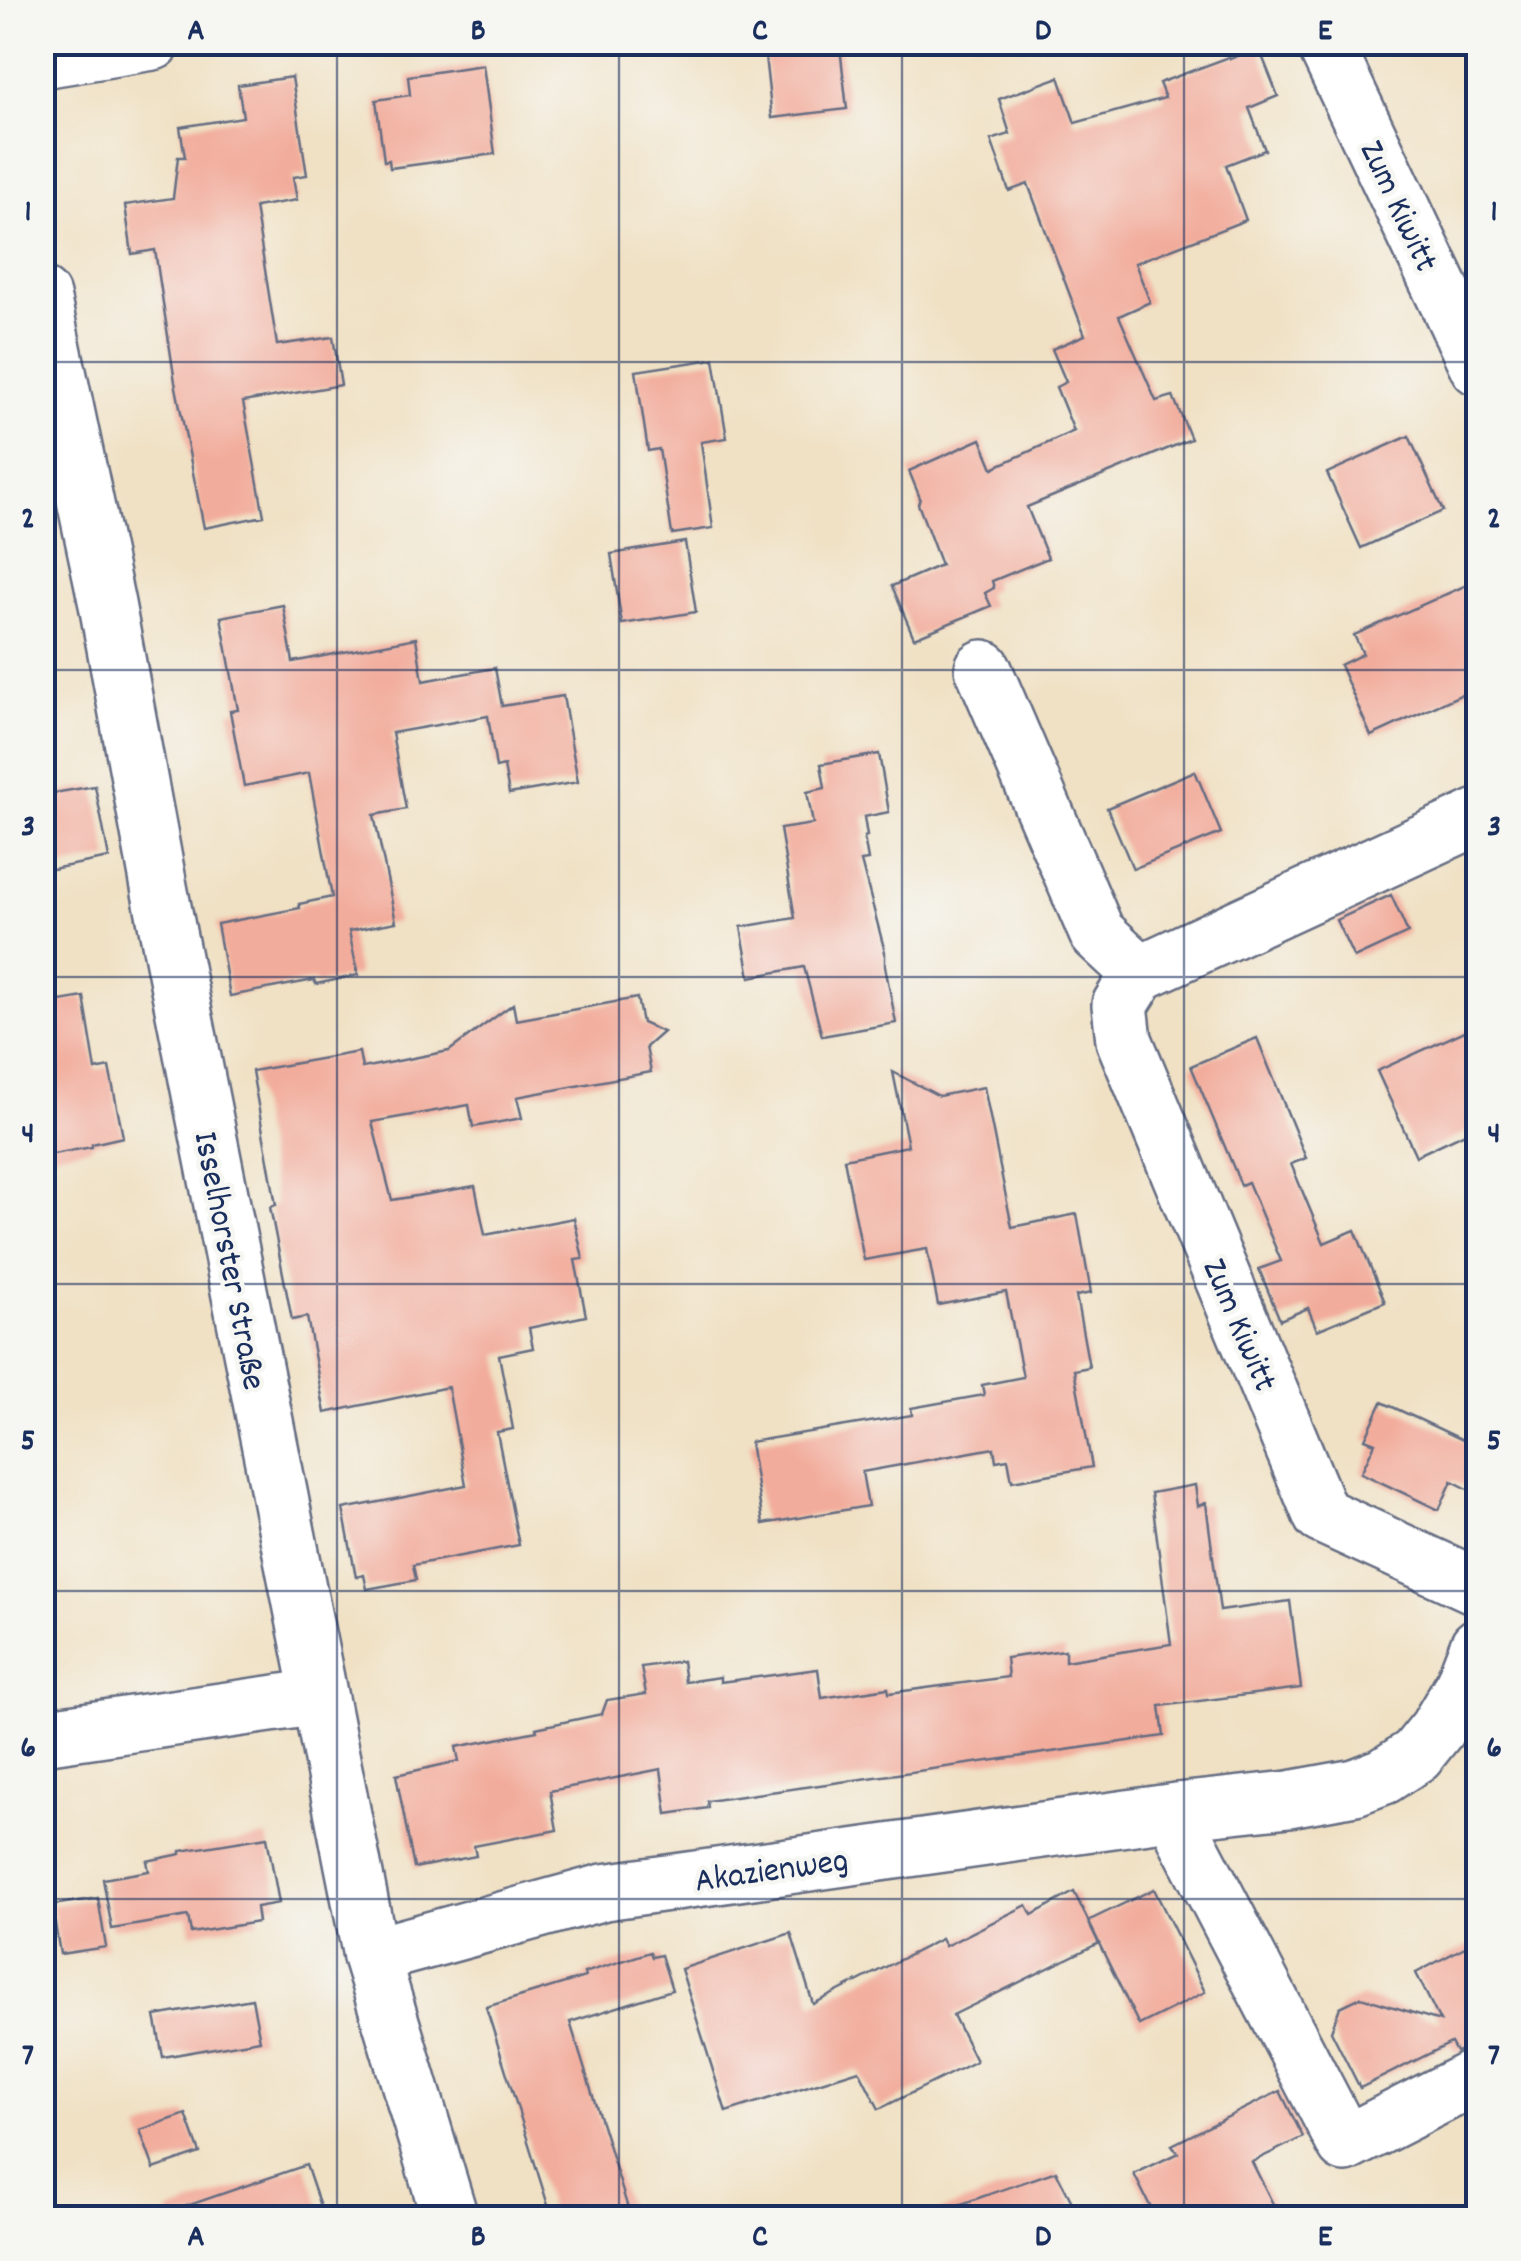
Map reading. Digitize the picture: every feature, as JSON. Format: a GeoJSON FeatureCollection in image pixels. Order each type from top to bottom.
{"type":"FeatureCollection","features":[{"type":"Feature","properties":{"kind":"street"},"geometry":{"type":"LineString","coordinates":[[42,60],[153,42]]}},
{"type":"Feature","properties":{"kind":"street","name":"Zum Kiwitt"},"geometry":{"type":"LineString","coordinates":[[1324,42],[1478,367]]}},
{"type":"Feature","properties":{"kind":"street","name":"Isselhorster Straße"},"geometry":{"type":"LineString","coordinates":[[42,296],[107,604],[160,892],[371,1956],[450,2218]]}},
{"type":"Feature","properties":{"kind":"street"},"geometry":{"type":"LineString","coordinates":[[983,668],[1096,933],[1140,972],[1478,817]]}},
{"type":"Feature","properties":{"kind":"street","name":"Zum Kiwitt"},"geometry":{"type":"LineString","coordinates":[[1140,972],[1120,1005],[1124,1040],[1321,1515],[1478,1587]]}},
{"type":"Feature","properties":{"kind":"street","name":"Akazienweg"},"geometry":{"type":"LineString","coordinates":[[371,1956],[604,1892],[1355,1787],[1384,1776],[1416,1755],[1473,1674]]}},
{"type":"Feature","properties":{"kind":"street"},"geometry":{"type":"LineString","coordinates":[[42,1737],[318,1697]]}},
{"type":"Feature","properties":{"kind":"street"},"geometry":{"type":"LineString","coordinates":[[1177,1811],[1186,1838],[1344,2144],[1478,2076]]}},
{"type":"Feature","properties":{"kind":"building"},"geometry":{"type":"Polygon","coordinates":[[[840,47],[847,109],[772,118],[765,56],[840,47]]]}},
{"type":"Feature","properties":{"kind":"building"},"geometry":{"type":"Polygon","coordinates":[[[1259,48],[1278,96],[1249,108],[1265,150],[1226,165],[1246,220],[1135,263],[1150,302],[1119,316],[1156,401],[1173,396],[1191,439],[1027,507],[1048,558],[992,581],[994,588],[985,593],[991,606],[914,638],[892,586],[941,565],[909,471],[981,439],[993,468],[1074,431],[1056,387],[1066,382],[1052,349],[1085,335],[1028,184],[1009,191],[991,140],[1010,134],[999,99],[1059,77],[1075,123],[1165,98],[1159,83],[1259,48]]]}},
{"type":"Feature","properties":{"kind":"building"},"geometry":{"type":"Polygon","coordinates":[[[483,65],[495,154],[390,168],[389,160],[384,161],[376,100],[410,95],[408,76],[483,65]]]}},
{"type":"Feature","properties":{"kind":"building"},"geometry":{"type":"Polygon","coordinates":[[[292,77],[307,175],[293,177],[297,200],[255,207],[277,345],[333,337],[341,385],[243,402],[264,516],[204,528],[175,382],[155,250],[132,254],[125,205],[173,198],[178,157],[185,157],[180,127],[243,117],[238,85],[292,77]]]}},
{"type":"Feature","properties":{"kind":"building"},"geometry":{"type":"Polygon","coordinates":[[[714,359],[727,438],[701,442],[713,528],[672,534],[659,449],[648,451],[636,371],[714,359]]]}},
{"type":"Feature","properties":{"kind":"building"},"geometry":{"type":"Polygon","coordinates":[[[1409,436],[1443,511],[1361,548],[1327,473],[1409,436]]]}},
{"type":"Feature","properties":{"kind":"building"},"geometry":{"type":"Polygon","coordinates":[[[685,542],[696,612],[622,624],[611,554],[685,542]]]}},
{"type":"Feature","properties":{"kind":"building"},"geometry":{"type":"Polygon","coordinates":[[[1478,580],[1478,687],[1371,736],[1340,665],[1363,654],[1354,635],[1478,580]]]}},
{"type":"Feature","properties":{"kind":"building"},"geometry":{"type":"Polygon","coordinates":[[[283,605],[293,662],[416,638],[423,681],[495,668],[502,706],[563,696],[578,782],[509,794],[504,766],[496,768],[488,716],[392,733],[406,809],[374,815],[396,922],[349,931],[358,975],[230,996],[217,924],[300,908],[299,904],[332,897],[309,773],[244,786],[230,711],[238,710],[221,617],[283,605]]]}},
{"type":"Feature","properties":{"kind":"building"},"geometry":{"type":"Polygon","coordinates":[[[879,754],[889,812],[864,817],[868,860],[861,861],[885,952],[896,1023],[822,1036],[804,967],[750,977],[741,927],[795,918],[780,829],[813,824],[807,792],[825,788],[821,764],[879,754]]]}},
{"type":"Feature","properties":{"kind":"building"},"geometry":{"type":"Polygon","coordinates":[[[1195,771],[1221,833],[1133,869],[1107,808],[1195,771]]]}},
{"type":"Feature","properties":{"kind":"building"},"geometry":{"type":"Polygon","coordinates":[[[95,786],[109,858],[42,871],[42,795],[95,786]]]}},
{"type":"Feature","properties":{"kind":"building"},"geometry":{"type":"Polygon","coordinates":[[[1391,895],[1408,933],[1354,958],[1336,920],[1391,895]]]}},
{"type":"Feature","properties":{"kind":"building"},"geometry":{"type":"Polygon","coordinates":[[[84,997],[96,1070],[109,1067],[123,1137],[42,1156],[42,1004],[84,997]]]}},
{"type":"Feature","properties":{"kind":"building"},"geometry":{"type":"Polygon","coordinates":[[[637,998],[642,1023],[663,1032],[646,1047],[651,1072],[517,1097],[522,1118],[473,1127],[469,1105],[372,1122],[392,1200],[475,1186],[485,1235],[574,1218],[583,1259],[575,1260],[586,1316],[529,1328],[533,1348],[499,1355],[513,1429],[497,1432],[519,1545],[413,1565],[416,1580],[367,1589],[364,1575],[356,1577],[343,1509],[466,1485],[448,1387],[325,1413],[307,1317],[292,1320],[270,1207],[276,1205],[252,1071],[359,1052],[362,1068],[449,1051],[513,1004],[516,1020],[637,998]]]}},
{"type":"Feature","properties":{"kind":"building"},"geometry":{"type":"Polygon","coordinates":[[[1478,1025],[1478,1127],[1416,1156],[1377,1071],[1478,1025]]]}},
{"type":"Feature","properties":{"kind":"building"},"geometry":{"type":"Polygon","coordinates":[[[1257,1038],[1306,1158],[1291,1164],[1324,1243],[1355,1230],[1385,1302],[1317,1330],[1308,1308],[1280,1320],[1259,1269],[1281,1261],[1248,1182],[1241,1185],[1191,1066],[1257,1038]]]}},
{"type":"Feature","properties":{"kind":"building"},"geometry":{"type":"Polygon","coordinates":[[[893,1072],[939,1096],[984,1087],[1012,1227],[1077,1214],[1091,1293],[1076,1296],[1089,1367],[1074,1370],[1092,1467],[1012,1481],[1008,1459],[996,1461],[994,1448],[862,1472],[868,1506],[763,1524],[750,1442],[912,1415],[911,1408],[984,1395],[982,1385],[1023,1377],[1006,1292],[938,1305],[927,1249],[864,1260],[844,1159],[908,1146],[893,1072]]]}},
{"type":"Feature","properties":{"kind":"building"},"geometry":{"type":"Polygon","coordinates":[[[1382,1402],[1478,1447],[1478,1494],[1452,1481],[1439,1510],[1361,1473],[1375,1443],[1365,1439],[1382,1402]]]}},
{"type":"Feature","properties":{"kind":"building"},"geometry":{"type":"Polygon","coordinates":[[[1195,1485],[1198,1506],[1206,1503],[1220,1611],[1290,1601],[1301,1688],[1160,1706],[1164,1736],[707,1801],[708,1808],[667,1814],[661,1769],[550,1791],[557,1830],[474,1846],[476,1856],[414,1868],[396,1775],[459,1761],[456,1747],[602,1714],[607,1700],[646,1694],[641,1667],[682,1661],[685,1682],[720,1677],[720,1682],[818,1669],[822,1698],[1008,1677],[1006,1658],[1065,1650],[1065,1661],[1171,1644],[1151,1493],[1195,1485]]]}},
{"type":"Feature","properties":{"kind":"building"},"geometry":{"type":"Polygon","coordinates":[[[267,1837],[279,1903],[256,1907],[258,1922],[191,1933],[188,1916],[112,1929],[103,1879],[149,1871],[147,1861],[181,1851],[267,1837]]]}},
{"type":"Feature","properties":{"kind":"building"},"geometry":{"type":"Polygon","coordinates":[[[1154,1889],[1205,1992],[1139,2025],[1088,1921],[1154,1889]]]}},
{"type":"Feature","properties":{"kind":"building"},"geometry":{"type":"Polygon","coordinates":[[[1074,1892],[1099,1943],[953,2015],[976,2061],[879,2109],[859,2070],[726,2112],[681,1969],[791,1933],[813,2004],[941,1939],[945,1946],[1027,1905],[1032,1915],[1074,1892]]]}},
{"type":"Feature","properties":{"kind":"building"},"geometry":{"type":"Polygon","coordinates":[[[98,1898],[106,1947],[60,1954],[52,1905],[98,1898]]]}},
{"type":"Feature","properties":{"kind":"building"},"geometry":{"type":"Polygon","coordinates":[[[1478,1940],[1478,2045],[1456,2052],[1451,2043],[1360,2088],[1331,2031],[1340,2007],[1361,1997],[1440,2021],[1416,1973],[1478,1940]]]}},
{"type":"Feature","properties":{"kind":"building"},"geometry":{"type":"Polygon","coordinates":[[[650,1952],[652,1957],[661,1955],[672,1990],[570,2022],[631,2218],[552,2218],[486,2007],[585,1977],[584,1973],[650,1952]]]}},
{"type":"Feature","properties":{"kind":"building"},"geometry":{"type":"Polygon","coordinates":[[[252,1999],[260,2040],[163,2057],[155,2016],[252,1999]]]}},
{"type":"Feature","properties":{"kind":"building"},"geometry":{"type":"Polygon","coordinates":[[[1280,2091],[1303,2137],[1252,2162],[1280,2218],[1156,2218],[1134,2174],[1178,2153],[1172,2145],[1280,2091]]]}},
{"type":"Feature","properties":{"kind":"building"},"geometry":{"type":"Polygon","coordinates":[[[186,2114],[200,2153],[154,2169],[140,2130],[186,2114]]]}},
{"type":"Feature","properties":{"kind":"building"},"geometry":{"type":"Polygon","coordinates":[[[306,2165],[324,2218],[170,2218],[169,2212],[306,2165]]]}},
{"type":"Feature","properties":{"kind":"building"},"geometry":{"type":"Polygon","coordinates":[[[1056,2171],[1080,2218],[939,2218],[938,2212],[1056,2171]]]}}]}
